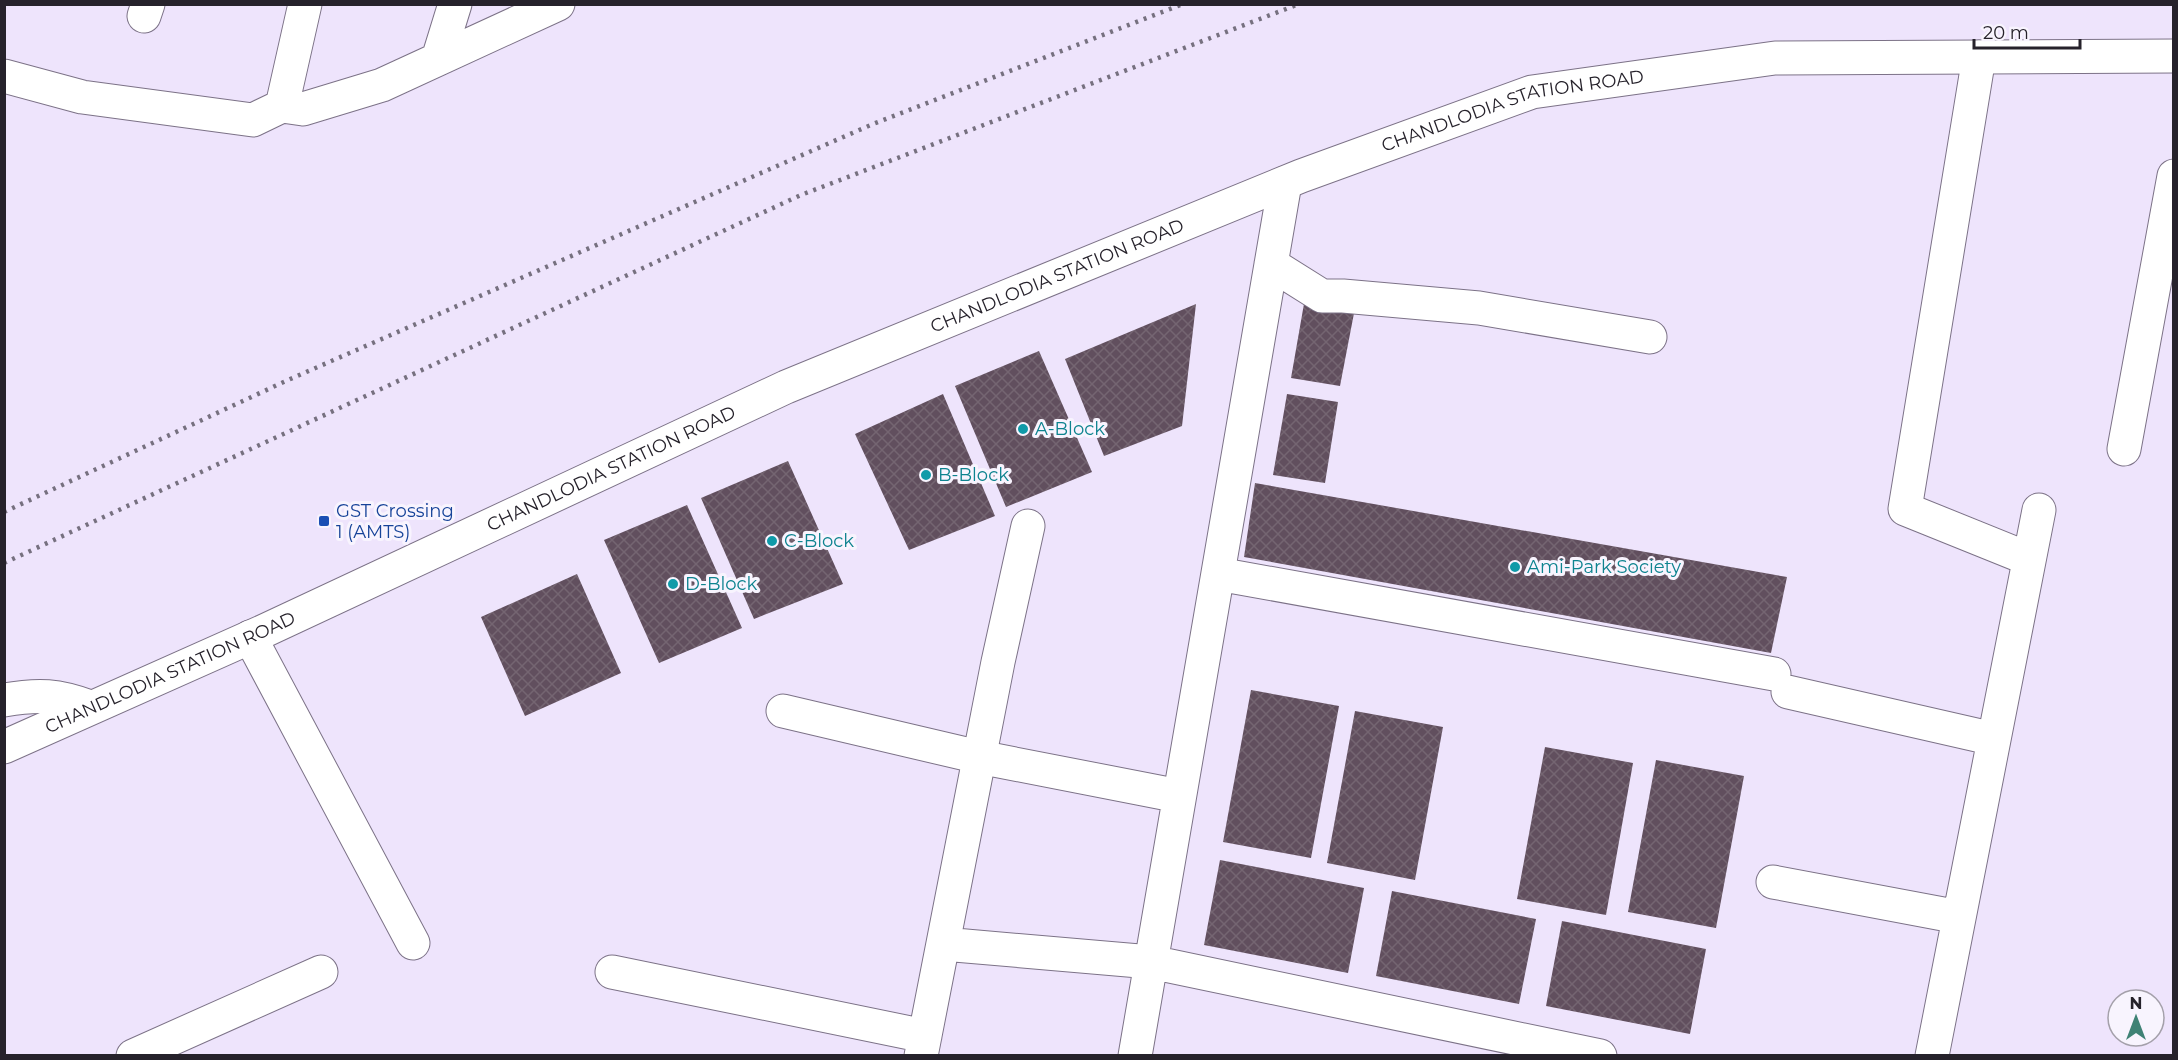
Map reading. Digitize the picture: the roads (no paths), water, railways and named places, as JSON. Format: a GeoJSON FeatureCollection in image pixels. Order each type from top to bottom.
{"type":"FeatureCollection","features":[{"type":"Feature","properties":{"kind":"street"},"geometry":{"type":"LineString","coordinates":[[282,106],[305,4]]}},
{"type":"Feature","properties":{"kind":"street"},"geometry":{"type":"LineString","coordinates":[[438,59],[455,4]]}},
{"type":"Feature","properties":{"kind":"street"},"geometry":{"type":"LineString","coordinates":[[4,76],[82,97],[253,120],[282,106],[303,109],[382,85],[558,4]]}},
{"type":"Feature","properties":{"kind":"street","name":"CHANDLODIA STATION ROAD"},"geometry":{"type":"LineString","coordinates":[[4,747],[250,637],[786,387],[1286,183],[1532,92],[1775,58],[2174,56]]}},
{"type":"Feature","properties":{"kind":"street"},"geometry":{"type":"LineString","coordinates":[[1979,57],[1905,509],[2029,559]]}},
{"type":"Feature","properties":{"kind":"street"},"geometry":{"type":"LineString","coordinates":[[2124,449],[2174,176]]}},
{"type":"Feature","properties":{"kind":"street"},"geometry":{"type":"LineString","coordinates":[[1135,1056],[1286,183]]}},
{"type":"Feature","properties":{"kind":"street"},"geometry":{"type":"LineString","coordinates":[[1271,264],[1322,296],[1479,308],[1650,337]]}},
{"type":"Feature","properties":{"kind":"street"},"geometry":{"type":"LineString","coordinates":[[1932,1056],[2039,510]]}},
{"type":"Feature","properties":{"kind":"street"},"geometry":{"type":"LineString","coordinates":[[612,972],[923,1046],[1028,526]]}},
{"type":"Feature","properties":{"kind":"street"},"geometry":{"type":"LineString","coordinates":[[1218,574],[1781,683],[1994,739]]}},
{"type":"Feature","properties":{"kind":"street"},"geometry":{"type":"LineString","coordinates":[[250,637],[412,943]]}},
{"type":"Feature","properties":{"kind":"street"},"geometry":{"type":"LineString","coordinates":[[4,700],[28,696],[64,698],[90,707]]}},
{"type":"Feature","properties":{"kind":"street"},"geometry":{"type":"LineString","coordinates":[[783,711],[980,757],[1179,796]]}},
{"type":"Feature","properties":{"kind":"street"},"geometry":{"type":"LineString","coordinates":[[1773,882],[1959,917]]}},
{"type":"Feature","properties":{"kind":"street"},"geometry":{"type":"LineString","coordinates":[[943,944],[1151,962],[1589,1054]]}},
{"type":"Feature","properties":{"kind":"street"},"geometry":{"type":"LineString","coordinates":[[133,1056],[321,972]]}},
{"type":"Feature","properties":{"kind":"railway"},"geometry":{"type":"LineString","coordinates":[[4,512],[288,380],[873,124],[1183,4]]}},
{"type":"Feature","properties":{"kind":"railway"},"geometry":{"type":"LineString","coordinates":[[4,563],[801,195],[1299,4]]}},
{"type":"Feature","properties":{"kind":"place","name":"A-Block"},"geometry":{"type":"Point","coordinates":[1023,429]}},
{"type":"Feature","properties":{"kind":"place","name":"B-Block"},"geometry":{"type":"Point","coordinates":[926,475]}},
{"type":"Feature","properties":{"kind":"place","name":"GST Crossing 1 (AMTS)"},"geometry":{"type":"Point","coordinates":[324,521]}},
{"type":"Feature","properties":{"kind":"place","name":"C-Block"},"geometry":{"type":"Point","coordinates":[772,541]}},
{"type":"Feature","properties":{"kind":"place","name":"Ami-Park Society"},"geometry":{"type":"Point","coordinates":[1515,567]}},
{"type":"Feature","properties":{"kind":"place","name":"D-Block"},"geometry":{"type":"Point","coordinates":[673,584]}}]}
